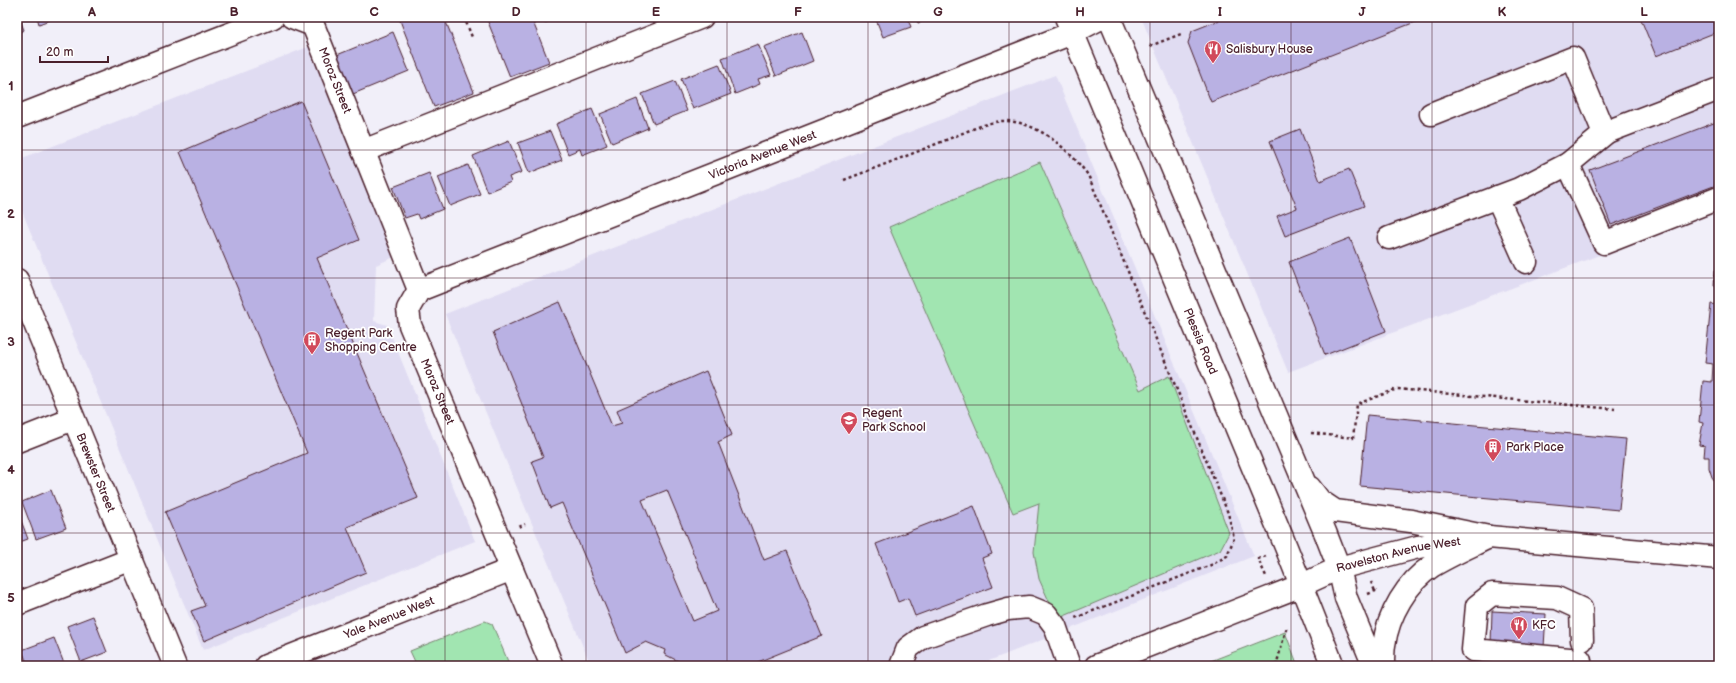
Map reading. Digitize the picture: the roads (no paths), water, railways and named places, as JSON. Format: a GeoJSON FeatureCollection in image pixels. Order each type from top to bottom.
{"type":"FeatureCollection","features":[{"type":"Feature","properties":{"kind":"street"},"geometry":{"type":"LineString","coordinates":[[17,117],[273,17]]}},
{"type":"Feature","properties":{"kind":"street","name":"Moroz Street"},"geometry":{"type":"LineString","coordinates":[[292,17],[312,25],[363,150],[419,290],[408,309],[410,325],[552,666]]}},
{"type":"Feature","properties":{"kind":"street"},"geometry":{"type":"LineString","coordinates":[[363,150],[702,17]]}},
{"type":"Feature","properties":{"kind":"street","name":"Victoria Avenue West"},"geometry":{"type":"LineString","coordinates":[[419,290],[1069,25],[1103,17]]}},
{"type":"Feature","properties":{"kind":"street"},"geometry":{"type":"LineString","coordinates":[[1109,17],[1303,479],[1339,568],[1346,598],[1374,666]]}},
{"type":"Feature","properties":{"kind":"street","name":"Plessis Road"},"geometry":{"type":"LineString","coordinates":[[1069,25],[1302,585],[1333,666]]}},
{"type":"Feature","properties":{"kind":"street"},"geometry":{"type":"LineString","coordinates":[[1431,114],[1573,58],[1604,133],[1719,89]]}},
{"type":"Feature","properties":{"kind":"street"},"geometry":{"type":"LineString","coordinates":[[1389,238],[1520,189],[1568,164],[1608,131]]}},
{"type":"Feature","properties":{"kind":"street"},"geometry":{"type":"LineString","coordinates":[[1568,164],[1604,243],[1719,198]]}},
{"type":"Feature","properties":{"kind":"street"},"geometry":{"type":"LineString","coordinates":[[1497,197],[1526,262]]}},
{"type":"Feature","properties":{"kind":"street","name":"Brewster Street"},"geometry":{"type":"LineString","coordinates":[[18,287],[132,559],[175,666]]}},
{"type":"Feature","properties":{"kind":"street"},"geometry":{"type":"LineString","coordinates":[[17,441],[73,419]]}},
{"type":"Feature","properties":{"kind":"street"},"geometry":{"type":"LineString","coordinates":[[1303,479],[1320,501],[1335,511],[1411,521],[1489,537]]}},
{"type":"Feature","properties":{"kind":"street"},"geometry":{"type":"LineString","coordinates":[[1383,666],[1384,644],[1391,619],[1402,596],[1431,567],[1489,537]]}},
{"type":"Feature","properties":{"kind":"street","name":"Ravelston Avenue West"},"geometry":{"type":"LineString","coordinates":[[1096,666],[1302,585],[1339,568],[1418,547],[1489,537],[1719,558]]}},
{"type":"Feature","properties":{"kind":"street"},"geometry":{"type":"LineString","coordinates":[[17,604],[132,559]]}},
{"type":"Feature","properties":{"kind":"street","name":"Yale Avenue West"},"geometry":{"type":"LineString","coordinates":[[266,666],[512,569]]}},
{"type":"Feature","properties":{"kind":"street"},"geometry":{"type":"LineString","coordinates":[[1492,594],[1557,598],[1581,609],[1581,650],[1473,650],[1477,606],[1492,594]]}},
{"type":"Feature","properties":{"kind":"street"},"geometry":{"type":"LineString","coordinates":[[901,666],[908,648],[923,637],[1008,609],[1029,607],[1046,614],[1055,626],[1069,666]]}},
{"type":"Feature","properties":{"kind":"place","name":"Salisbury House"},"geometry":{"type":"Point","coordinates":[1213,64]}},
{"type":"Feature","properties":{"kind":"place","name":"Regent Park Shopping Centre"},"geometry":{"type":"Point","coordinates":[312,355]}},
{"type":"Feature","properties":{"kind":"place","name":"Regent Park School"},"geometry":{"type":"Point","coordinates":[849,435]}},
{"type":"Feature","properties":{"kind":"place","name":"Park Place"},"geometry":{"type":"Point","coordinates":[1493,462]}},
{"type":"Feature","properties":{"kind":"place","name":"KFC"},"geometry":{"type":"Point","coordinates":[1519,640]}}]}
